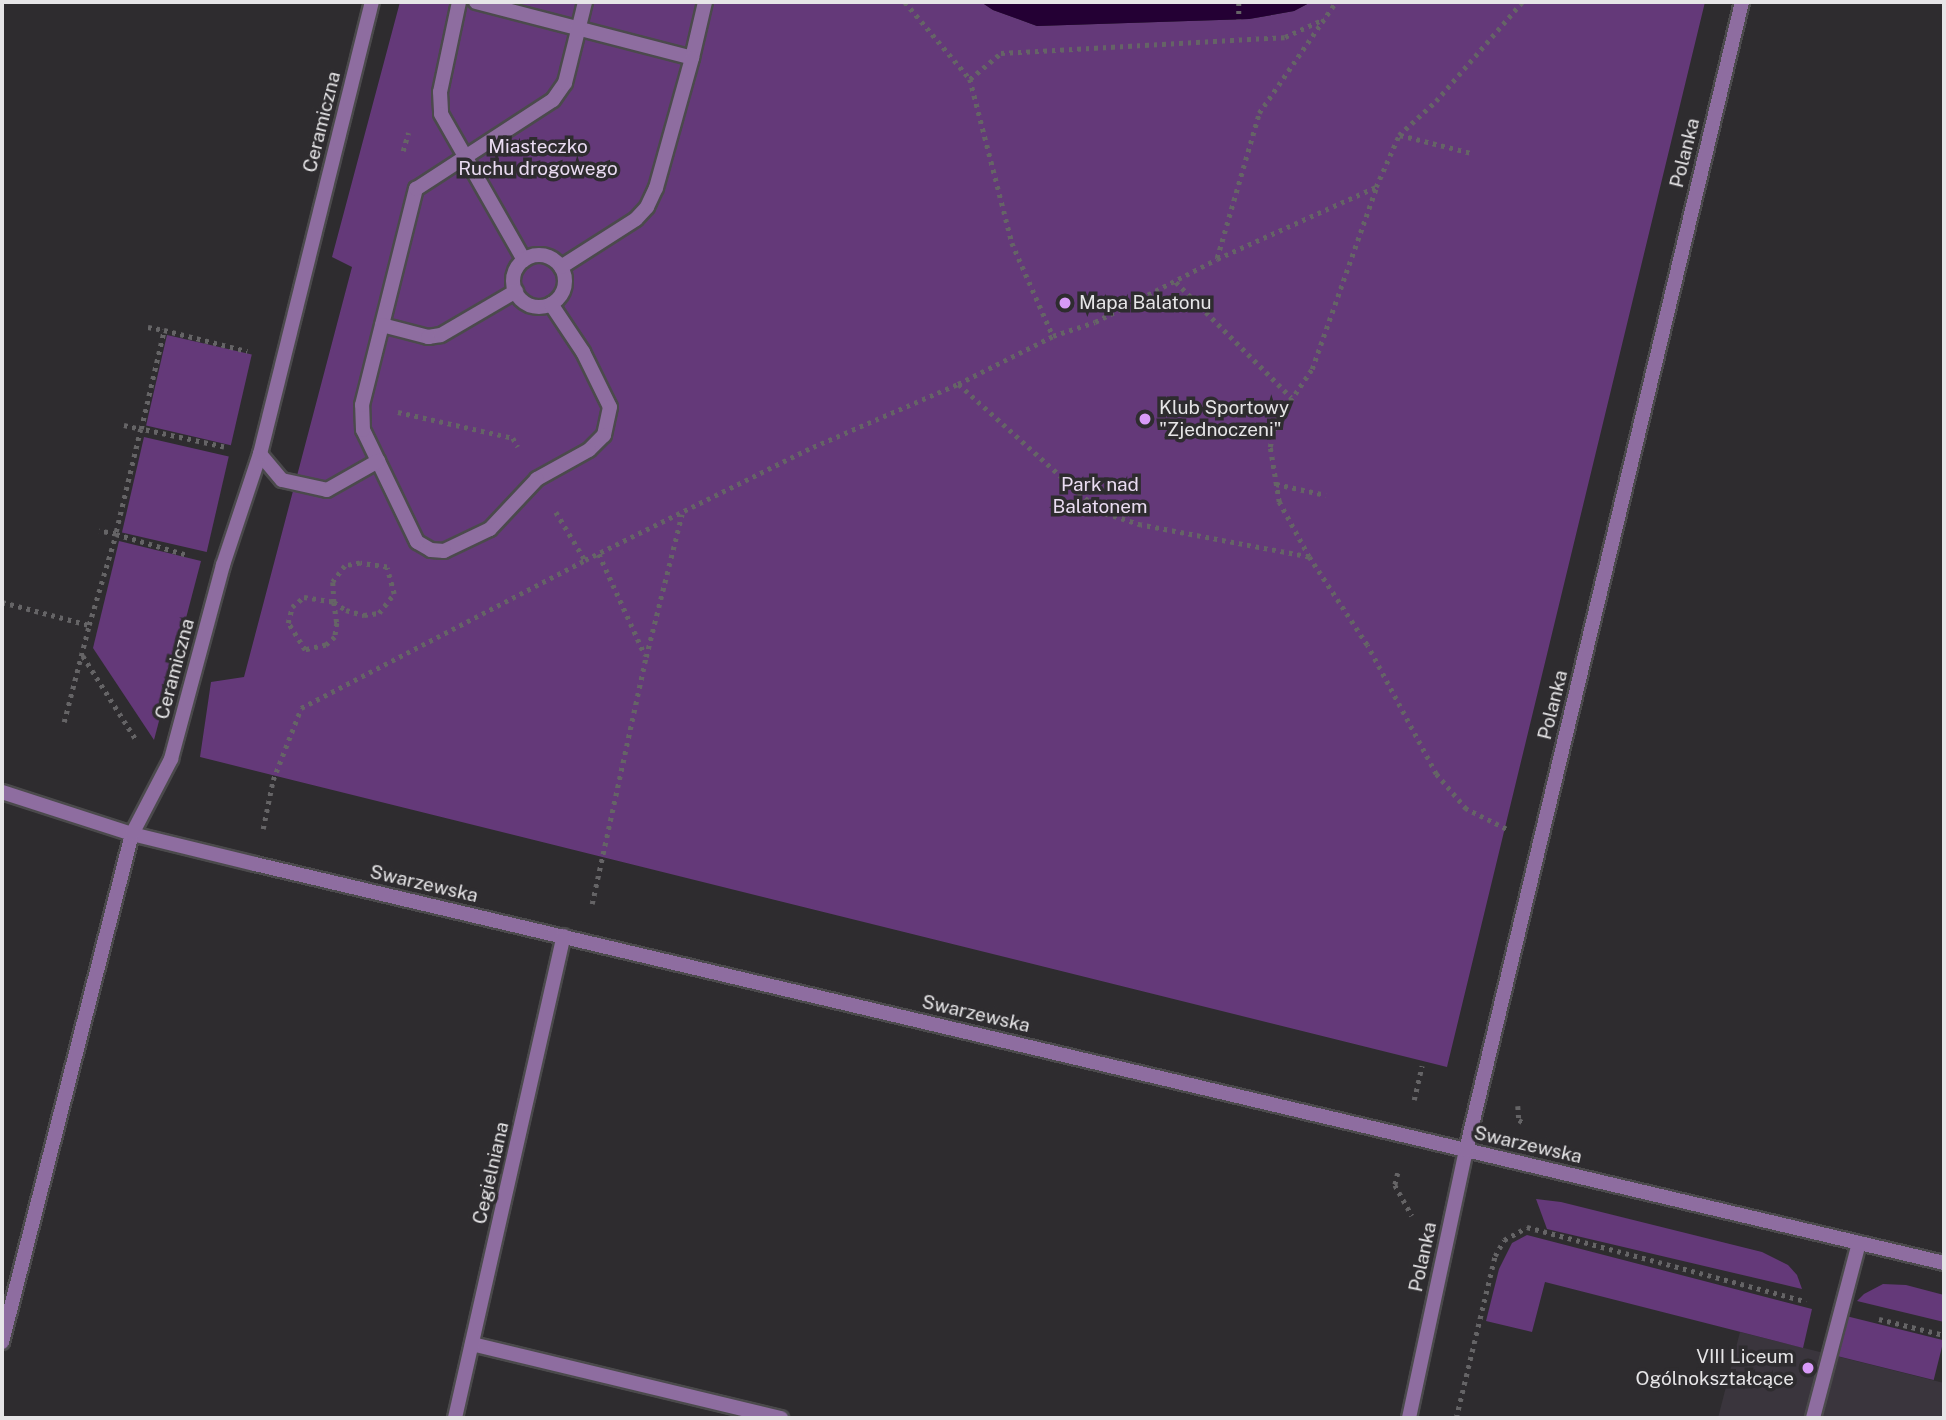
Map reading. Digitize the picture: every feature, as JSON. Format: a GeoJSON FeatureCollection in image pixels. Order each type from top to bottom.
{"type":"FeatureCollection","features":[{"type":"Feature","properties":{"kind":"street","name":"Ceramiczna"},"geometry":{"type":"LineString","coordinates":[[2,1342],[132,834],[171,758],[223,565],[260,454],[372,2]]}},
{"type":"Feature","properties":{"kind":"street"},"geometry":{"type":"LineString","coordinates":[[459,2],[440,92],[441,114],[524,260]]}},
{"type":"Feature","properties":{"kind":"street"},"geometry":{"type":"LineString","coordinates":[[476,2],[692,58]]}},
{"type":"Feature","properties":{"kind":"street"},"geometry":{"type":"LineString","coordinates":[[551,303],[610,407],[610,418],[604,435],[589,450],[537,479],[490,529],[444,551],[431,550],[417,542],[363,430],[362,405],[416,189],[553,100],[565,83],[585,2]]}},
{"type":"Feature","properties":{"kind":"street"},"geometry":{"type":"LineString","coordinates":[[561,267],[636,219],[648,207],[656,188],[705,2]]}},
{"type":"Feature","properties":{"kind":"street","name":"Polanka"},"geometry":{"type":"LineString","coordinates":[[1409,1418],[1466,1150],[1742,2]]}},
{"type":"Feature","properties":{"kind":"street"},"geometry":{"type":"LineString","coordinates":[[532,256],[548,257],[561,267],[565,284],[558,299],[535,306],[520,298],[516,291],[514,274],[524,260],[532,256]]}},
{"type":"Feature","properties":{"kind":"street"},"geometry":{"type":"LineString","coordinates":[[382,325],[428,337],[441,335],[516,291]]}},
{"type":"Feature","properties":{"kind":"street"},"geometry":{"type":"LineString","coordinates":[[260,454],[282,480],[327,490],[378,461]]}},
{"type":"Feature","properties":{"kind":"street","name":"Swarzewska"},"geometry":{"type":"LineString","coordinates":[[2,792],[132,834],[1944,1263]]}},
{"type":"Feature","properties":{"kind":"street","name":"Cegielniana"},"geometry":{"type":"LineString","coordinates":[[455,1418],[564,936]]}},
{"type":"Feature","properties":{"kind":"street"},"geometry":{"type":"LineString","coordinates":[[1813,1418],[1859,1243]]}},
{"type":"Feature","properties":{"kind":"street"},"geometry":{"type":"LineString","coordinates":[[472,1344],[781,1418]]}},
{"type":"Feature","properties":{"kind":"path"},"geometry":{"type":"LineString","coordinates":[[905,2],[970,79],[1012,243],[1053,336]]}},
{"type":"Feature","properties":{"kind":"path"},"geometry":{"type":"LineString","coordinates":[[1239,2],[1239,19]]}},
{"type":"Feature","properties":{"kind":"path"},"geometry":{"type":"LineString","coordinates":[[1217,259],[1259,113],[1336,2]]}},
{"type":"Feature","properties":{"kind":"path"},"geometry":{"type":"LineString","coordinates":[[1409,2],[1431,2]]}},
{"type":"Feature","properties":{"kind":"path"},"geometry":{"type":"LineString","coordinates":[[1522,2],[1436,101],[1399,135],[1376,187],[1312,369],[1276,422],[1270,447],[1279,502],[1309,557],[1367,645],[1436,774],[1466,808],[1538,846]]}},
{"type":"Feature","properties":{"kind":"path"},"geometry":{"type":"LineString","coordinates":[[970,79],[1001,53],[1285,37],[1324,19]]}},
{"type":"Feature","properties":{"kind":"path"},"geometry":{"type":"LineString","coordinates":[[402,154],[408,129]]}},
{"type":"Feature","properties":{"kind":"path"},"geometry":{"type":"LineString","coordinates":[[1399,135],[1471,153]]}},
{"type":"Feature","properties":{"kind":"path"},"geometry":{"type":"LineString","coordinates":[[273,780],[301,708],[585,560],[813,447],[958,384],[1053,336],[1095,321],[1217,259],[1376,187]]}},
{"type":"Feature","properties":{"kind":"path"},"geometry":{"type":"LineString","coordinates":[[1176,282],[1291,397]]}},
{"type":"Feature","properties":{"kind":"path"},"geometry":{"type":"LineString","coordinates":[[148,327],[282,360]]}},
{"type":"Feature","properties":{"kind":"path"},"geometry":{"type":"LineString","coordinates":[[64,722],[116,534],[164,330]]}},
{"type":"Feature","properties":{"kind":"path"},"geometry":{"type":"LineString","coordinates":[[958,384],[1100,512],[1141,525],[1309,557]]}},
{"type":"Feature","properties":{"kind":"path"},"geometry":{"type":"LineString","coordinates":[[398,398],[395,411],[513,438],[585,560]]}},
{"type":"Feature","properties":{"kind":"path"},"geometry":{"type":"LineString","coordinates":[[124,425],[260,454]]}},
{"type":"Feature","properties":{"kind":"path"},"geometry":{"type":"LineString","coordinates":[[1276,484],[1326,495]]}},
{"type":"Feature","properties":{"kind":"path"},"geometry":{"type":"LineString","coordinates":[[603,864],[646,657],[682,513]]}},
{"type":"Feature","properties":{"kind":"path"},"geometry":{"type":"LineString","coordinates":[[99,531],[223,565]]}},
{"type":"Feature","properties":{"kind":"path"},"geometry":{"type":"LineString","coordinates":[[387,567],[394,594],[379,612],[364,615],[346,610],[334,602],[304,597],[292,607],[288,623],[305,650],[326,645],[335,637],[337,623],[334,602],[333,582],[345,566],[360,563],[387,567],[417,542]]}},
{"type":"Feature","properties":{"kind":"path"},"geometry":{"type":"LineString","coordinates":[[599,554],[646,657]]}},
{"type":"Feature","properties":{"kind":"path"},"geometry":{"type":"LineString","coordinates":[[2,602],[89,625]]}},
{"type":"Feature","properties":{"kind":"path"},"geometry":{"type":"LineString","coordinates":[[83,656],[142,748]]}},
{"type":"Feature","properties":{"kind":"path"},"geometry":{"type":"LineString","coordinates":[[1417,1225],[1395,1185],[1422,1066]]}},
{"type":"Feature","properties":{"kind":"path"},"geometry":{"type":"LineString","coordinates":[[1456,1418],[1495,1256],[1504,1240],[1527,1227],[1944,1335]]}},
{"type":"Feature","properties":{"kind":"shaded area"},"geometry":{"type":"Polygon","coordinates":[[[981,2],[1311,2],[1294,11],[1249,19],[1037,26],[993,10],[981,2]]]}},
{"type":"Feature","properties":{"kind":"shaded area","name":"VIII Liceum Ogólnokształcące"},"geometry":{"type":"Polygon","coordinates":[[[1740,1332],[1944,1383],[1944,1418],[1718,1418],[1740,1332]]]}},
{"type":"Feature","properties":{"kind":"green space","name":"Park nad Balatonem"},"geometry":{"type":"Polygon","coordinates":[[[400,2],[981,2],[993,10],[1037,26],[1249,19],[1294,11],[1311,2],[1705,2],[1447,1067],[200,757],[211,682],[244,677],[352,267],[332,257],[400,2]]]}},
{"type":"Feature","properties":{"kind":"green space"},"geometry":{"type":"Polygon","coordinates":[[[167,335],[252,355],[231,445],[146,426],[167,335]]]}},
{"type":"Feature","properties":{"kind":"green space"},"geometry":{"type":"Polygon","coordinates":[[[144,437],[229,457],[207,552],[122,532],[144,437]]]}},
{"type":"Feature","properties":{"kind":"green space"},"geometry":{"type":"Polygon","coordinates":[[[119,541],[201,561],[154,740],[93,648],[119,541]]]}},
{"type":"Feature","properties":{"kind":"green space"},"geometry":{"type":"Polygon","coordinates":[[[1536,1199],[1561,1202],[1762,1252],[1788,1265],[1797,1275],[1802,1289],[1547,1229],[1536,1199]]]}},
{"type":"Feature","properties":{"kind":"green space"},"geometry":{"type":"Polygon","coordinates":[[[1527,1235],[1812,1309],[1803,1348],[1545,1282],[1532,1332],[1486,1321],[1499,1269],[1512,1243],[1527,1235]]]}},
{"type":"Feature","properties":{"kind":"green space"},"geometry":{"type":"Polygon","coordinates":[[[1883,1284],[1906,1285],[1944,1295],[1944,1322],[1857,1301],[1883,1284]]]}},
{"type":"Feature","properties":{"kind":"green space"},"geometry":{"type":"Polygon","coordinates":[[[1834,1313],[1944,1340],[1934,1380],[1824,1353],[1834,1313]]]}},
{"type":"Feature","properties":{"kind":"place","name":"Mapa Balatonu"},"geometry":{"type":"Point","coordinates":[1065,303]}},
{"type":"Feature","properties":{"kind":"place","name":"Klub Sportowy \"Zjednoczeni\""},"geometry":{"type":"Point","coordinates":[1145,419]}},
{"type":"Feature","properties":{"kind":"place","name":"VIII Liceum Ogólnokształcące"},"geometry":{"type":"Point","coordinates":[1808,1368]}},
{"type":"Feature","properties":{"kind":"park label","name":"Miasteczko Ruchu drogowego"},"geometry":{"type":"Point","coordinates":[538,158]}}]}
